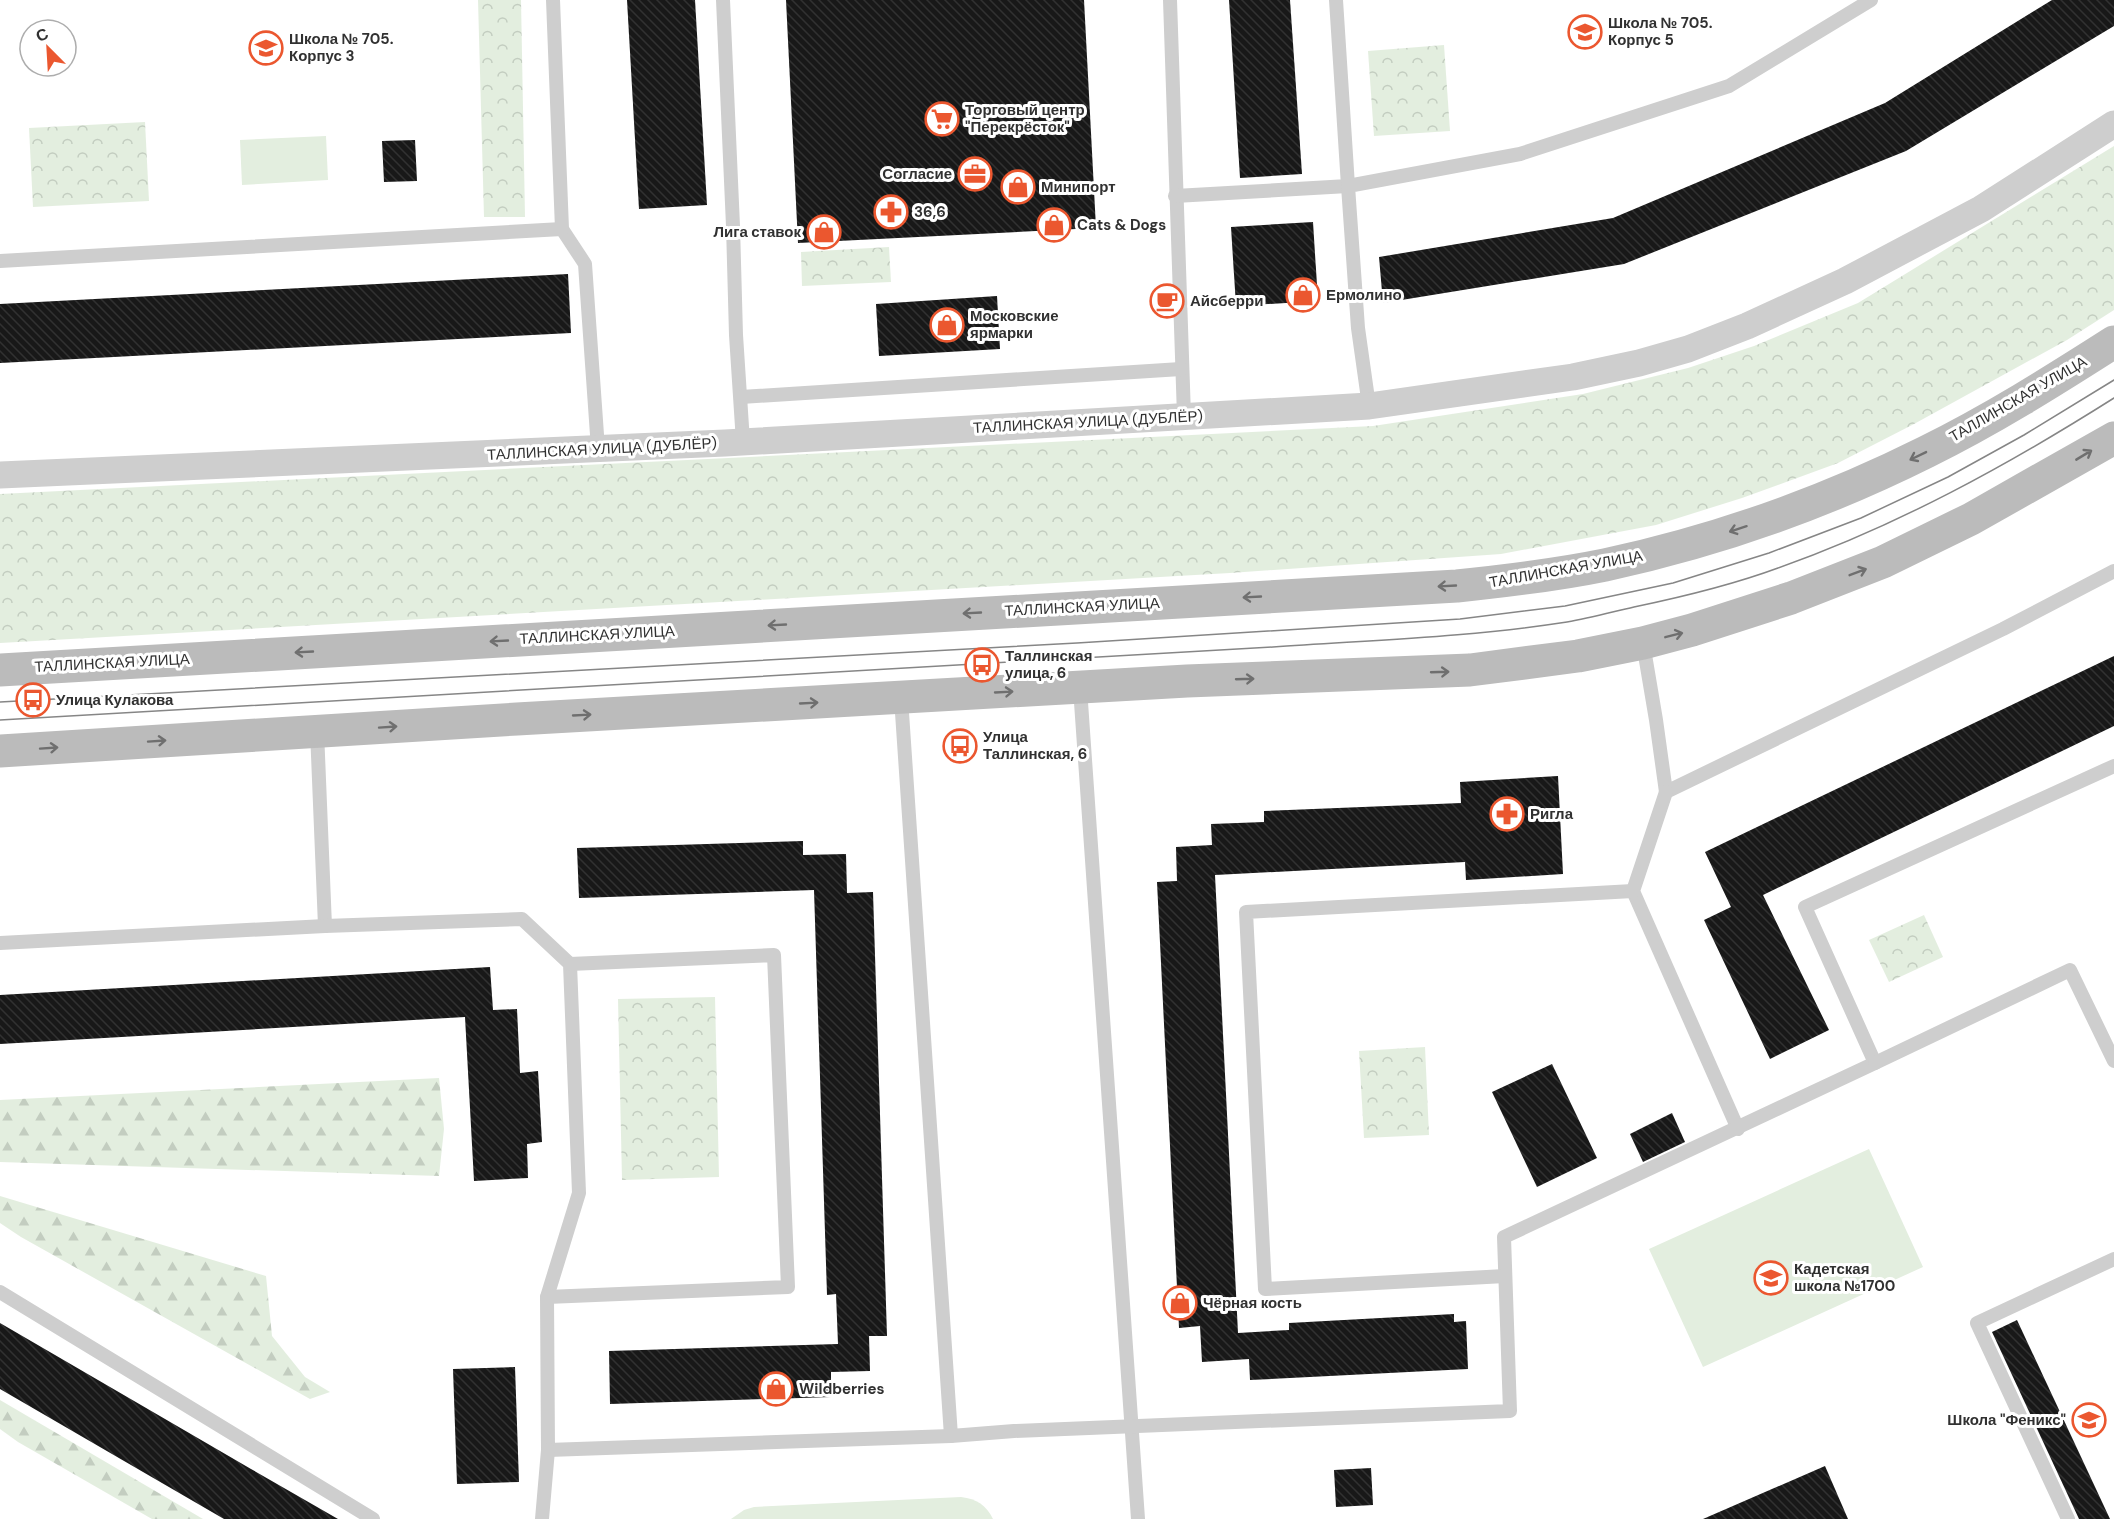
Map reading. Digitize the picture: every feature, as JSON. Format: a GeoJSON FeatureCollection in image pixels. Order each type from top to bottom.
{"type":"FeatureCollection","features":[{"type":"Feature","properties":{"kind":"main road","name":"ТАЛЛИНСКАЯ УЛИЦА"},"geometry":{"type":"LineString","coordinates":[[0,670],[1456,586],[1560,573],[1604,565],[1694,543],[1838,493],[1929,451],[2006,408],[2114,342]]}},
{"type":"Feature","properties":{"kind":"main road"},"geometry":{"type":"LineString","coordinates":[[0,751],[1187,681],[1470,670],[1578,656],[1692,630],[1791,598],[1883,562],[1971,519],[2114,438]]}},
{"type":"Feature","properties":{"kind":"street","name":"ТАЛЛИНСКАЯ УЛИЦА (ДУБЛЁР)"},"geometry":{"type":"LineString","coordinates":[[0,475],[743,442],[1369,405],[1574,377],[1639,363],[1716,339],[1845,282],[1981,209],[2114,124]]}},
{"type":"Feature","properties":{"kind":"lane"},"geometry":{"type":"LineString","coordinates":[[553,0],[562,229],[585,264],[598,449]]}},
{"type":"Feature","properties":{"kind":"lane"},"geometry":{"type":"LineString","coordinates":[[723,0],[736,335],[743,442]]}},
{"type":"Feature","properties":{"kind":"lane"},"geometry":{"type":"LineString","coordinates":[[1170,0],[1184,416]]}},
{"type":"Feature","properties":{"kind":"lane"},"geometry":{"type":"LineString","coordinates":[[1336,0],[1358,328],[1369,405]]}},
{"type":"Feature","properties":{"kind":"lane"},"geometry":{"type":"LineString","coordinates":[[1175,196],[1348,186],[1520,154],[1729,86],[1871,0]]}},
{"type":"Feature","properties":{"kind":"lane"},"geometry":{"type":"LineString","coordinates":[[0,261],[562,229]]}},
{"type":"Feature","properties":{"kind":"lane"},"geometry":{"type":"LineString","coordinates":[[741,397],[1181,369]]}},
{"type":"Feature","properties":{"kind":"lane"},"geometry":{"type":"LineString","coordinates":[[1666,792],[2004,629],[2114,571]]}},
{"type":"Feature","properties":{"kind":"lane"},"geometry":{"type":"LineString","coordinates":[[1643,643],[1666,792],[1633,891],[1738,1129]]}},
{"type":"Feature","properties":{"kind":"lane"},"geometry":{"type":"LineString","coordinates":[[1080,688],[1137,1519]]}},
{"type":"Feature","properties":{"kind":"lane"},"geometry":{"type":"LineString","coordinates":[[902,698],[951,1436]]}},
{"type":"Feature","properties":{"kind":"lane"},"geometry":{"type":"LineString","coordinates":[[317,731],[325,926]]}},
{"type":"Feature","properties":{"kind":"lane"},"geometry":{"type":"LineString","coordinates":[[1875,1063],[1805,907],[2114,766]]}},
{"type":"Feature","properties":{"kind":"lane"},"geometry":{"type":"LineString","coordinates":[[1505,1276],[1265,1289],[1246,912],[1633,891]]}},
{"type":"Feature","properties":{"kind":"lane"},"geometry":{"type":"LineString","coordinates":[[0,943],[325,926],[522,919],[570,964],[579,1193],[547,1297],[548,1450],[542,1519]]}},
{"type":"Feature","properties":{"kind":"lane"},"geometry":{"type":"LineString","coordinates":[[547,1297],[788,1287],[774,955],[570,964]]}},
{"type":"Feature","properties":{"kind":"lane"},"geometry":{"type":"LineString","coordinates":[[548,1450],[951,1436],[1014,1431],[1510,1411],[1504,1237],[1738,1129],[2070,970],[2114,1060]]}},
{"type":"Feature","properties":{"kind":"lane"},"geometry":{"type":"LineString","coordinates":[[2068,1519],[1977,1323],[2114,1259]]}},
{"type":"Feature","properties":{"kind":"lane"},"geometry":{"type":"LineString","coordinates":[[0,1292],[373,1519]]}},
{"type":"Feature","properties":{"kind":"green space"},"geometry":{"type":"Polygon","coordinates":[[[478,0],[521,0],[525,217],[484,217],[478,0]]]}},
{"type":"Feature","properties":{"kind":"green space"},"geometry":{"type":"Polygon","coordinates":[[[1444,45],[1450,131],[1374,136],[1368,51],[1444,45]]]}},
{"type":"Feature","properties":{"kind":"green space"},"geometry":{"type":"Polygon","coordinates":[[[145,122],[149,201],[33,207],[29,128],[145,122]]]}},
{"type":"Feature","properties":{"kind":"green space"},"geometry":{"type":"Polygon","coordinates":[[[326,136],[328,180],[242,185],[240,140],[326,136]]]}},
{"type":"Feature","properties":{"kind":"green space"},"geometry":{"type":"Polygon","coordinates":[[[2114,146],[2114,310],[2067,340],[1838,463],[1742,498],[1656,525],[1501,554],[1230,573],[0,643],[0,494],[1373,426],[1583,394],[1688,368],[1754,346],[1858,303],[2114,146]]]}},
{"type":"Feature","properties":{"kind":"green space"},"geometry":{"type":"Polygon","coordinates":[[[889,247],[891,282],[802,286],[801,252],[889,247]]]}},
{"type":"Feature","properties":{"kind":"green space"},"geometry":{"type":"Polygon","coordinates":[[[1924,915],[1943,957],[1889,982],[1869,940],[1924,915]]]}},
{"type":"Feature","properties":{"kind":"green space"},"geometry":{"type":"Polygon","coordinates":[[[715,997],[719,1177],[622,1180],[618,999],[715,997]]]}},
{"type":"Feature","properties":{"kind":"green space"},"geometry":{"type":"Polygon","coordinates":[[[1425,1047],[1429,1135],[1364,1138],[1359,1051],[1425,1047]]]}},
{"type":"Feature","properties":{"kind":"green space"},"geometry":{"type":"Polygon","coordinates":[[[439,1078],[444,1129],[439,1176],[0,1162],[0,1100],[439,1078]]]}},
{"type":"Feature","properties":{"kind":"green space"},"geometry":{"type":"Polygon","coordinates":[[[1869,1149],[1923,1267],[1703,1367],[1649,1249],[1869,1149]]]}},
{"type":"Feature","properties":{"kind":"green space"},"geometry":{"type":"Polygon","coordinates":[[[0,1196],[266,1276],[272,1336],[305,1377],[330,1392],[310,1399],[21,1237],[0,1223],[0,1196]]]}},
{"type":"Feature","properties":{"kind":"green space"},"geometry":{"type":"Polygon","coordinates":[[[0,1400],[203,1519],[152,1519],[18,1442],[0,1429],[0,1400]]]}},
{"type":"Feature","properties":{"kind":"green space"},"geometry":{"type":"Polygon","coordinates":[[[961,1497],[972,1499],[980,1504],[993,1519],[731,1519],[744,1510],[754,1507],[961,1497]]]}},
{"type":"Feature","properties":{"kind":"building"},"geometry":{"type":"Polygon","coordinates":[[[627,0],[695,0],[707,205],[639,209],[627,0]]]}},
{"type":"Feature","properties":{"kind":"building","name":"Торговый центр \"Перекрёсток\""},"geometry":{"type":"Polygon","coordinates":[[[786,0],[1084,0],[1096,228],[798,243],[786,0]]]}},
{"type":"Feature","properties":{"kind":"building"},"geometry":{"type":"Polygon","coordinates":[[[1229,0],[1290,0],[1302,174],[1240,178],[1229,0]]]}},
{"type":"Feature","properties":{"kind":"building"},"geometry":{"type":"Polygon","coordinates":[[[2052,0],[2114,0],[2114,26],[1906,151],[1624,264],[1383,303],[1379,257],[1613,218],[1885,103],[2052,0]]]}},
{"type":"Feature","properties":{"kind":"building"},"geometry":{"type":"Polygon","coordinates":[[[415,140],[417,181],[384,182],[382,141],[415,140]]]}},
{"type":"Feature","properties":{"kind":"building"},"geometry":{"type":"Polygon","coordinates":[[[1313,222],[1318,301],[1236,306],[1231,227],[1313,222]]]}},
{"type":"Feature","properties":{"kind":"building"},"geometry":{"type":"Polygon","coordinates":[[[568,274],[571,333],[0,363],[0,304],[568,274]]]}},
{"type":"Feature","properties":{"kind":"building","name":"Московские ярмарки"},"geometry":{"type":"Polygon","coordinates":[[[997,296],[1000,349],[879,356],[876,304],[997,296]]]}},
{"type":"Feature","properties":{"kind":"building"},"geometry":{"type":"Polygon","coordinates":[[[2114,656],[2114,726],[1763,895],[1829,1030],[1770,1059],[1704,920],[1731,907],[1705,852],[2114,656]]]}},
{"type":"Feature","properties":{"kind":"building"},"geometry":{"type":"Polygon","coordinates":[[[1558,776],[1563,874],[1466,880],[1465,862],[1215,875],[1238,1333],[1289,1330],[1289,1323],[1454,1314],[1454,1322],[1466,1321],[1468,1369],[1250,1380],[1249,1359],[1202,1362],[1200,1326],[1179,1328],[1157,882],[1177,881],[1176,847],[1212,845],[1211,824],[1264,822],[1264,811],[1461,803],[1460,782],[1558,776]]]}},
{"type":"Feature","properties":{"kind":"building"},"geometry":{"type":"Polygon","coordinates":[[[803,841],[803,855],[846,854],[847,893],[873,892],[887,1336],[869,1336],[870,1371],[831,1372],[831,1397],[610,1404],[609,1351],[838,1344],[836,1294],[827,1295],[814,890],[579,898],[577,848],[803,841]]]}},
{"type":"Feature","properties":{"kind":"building"},"geometry":{"type":"Polygon","coordinates":[[[490,967],[493,1010],[517,1009],[520,1073],[538,1071],[542,1142],[527,1144],[528,1178],[474,1181],[465,1017],[0,1044],[0,995],[490,967]]]}},
{"type":"Feature","properties":{"kind":"building"},"geometry":{"type":"Polygon","coordinates":[[[1552,1064],[1597,1158],[1537,1187],[1492,1092],[1552,1064]]]}},
{"type":"Feature","properties":{"kind":"building"},"geometry":{"type":"Polygon","coordinates":[[[1672,1113],[1685,1142],[1643,1162],[1630,1134],[1672,1113]]]}},
{"type":"Feature","properties":{"kind":"building"},"geometry":{"type":"Polygon","coordinates":[[[2017,1320],[2110,1519],[2079,1519],[1992,1332],[2017,1320]]]}},
{"type":"Feature","properties":{"kind":"building"},"geometry":{"type":"Polygon","coordinates":[[[0,1323],[338,1519],[224,1519],[0,1389],[0,1323]]]}},
{"type":"Feature","properties":{"kind":"building"},"geometry":{"type":"Polygon","coordinates":[[[515,1367],[519,1482],[457,1484],[453,1369],[515,1367]]]}},
{"type":"Feature","properties":{"kind":"building"},"geometry":{"type":"Polygon","coordinates":[[[1825,1466],[1848,1519],[1703,1519],[1825,1466]]]}},
{"type":"Feature","properties":{"kind":"building"},"geometry":{"type":"Polygon","coordinates":[[[1371,1468],[1373,1505],[1336,1507],[1334,1470],[1371,1468]]]}},
{"type":"Feature","properties":{"kind":"tram line"},"geometry":{"type":"LineString","coordinates":[[0,702],[1077,643],[1460,619],[1565,606],[1673,583],[1769,553],[1861,518],[1948,477],[2024,435],[2114,380]]}},
{"type":"Feature","properties":{"kind":"tram line"},"geometry":{"type":"LineString","coordinates":[[0,720],[1273,647],[1457,635],[1567,622],[1725,585],[1761,574],[1866,533],[1992,470],[2114,398]]}},
{"type":"Feature","properties":{"kind":"place","name":"Школа № 705. Корпус 5"},"geometry":{"type":"Point","coordinates":[1585,32]}},
{"type":"Feature","properties":{"kind":"place","name":"Школа № 705. Корпус 3"},"geometry":{"type":"Point","coordinates":[266,48]}},
{"type":"Feature","properties":{"kind":"place","name":"Торговый центр \"Перекрёсток\""},"geometry":{"type":"Point","coordinates":[942,119]}},
{"type":"Feature","properties":{"kind":"place","name":"Согласие"},"geometry":{"type":"Point","coordinates":[975,174]}},
{"type":"Feature","properties":{"kind":"place","name":"Минипорт"},"geometry":{"type":"Point","coordinates":[1018,187]}},
{"type":"Feature","properties":{"kind":"place","name":"36,6"},"geometry":{"type":"Point","coordinates":[891,212]}},
{"type":"Feature","properties":{"kind":"place","name":"Cats & Dogs"},"geometry":{"type":"Point","coordinates":[1054,225]}},
{"type":"Feature","properties":{"kind":"place","name":"Лига ставок"},"geometry":{"type":"Point","coordinates":[824,232]}},
{"type":"Feature","properties":{"kind":"place","name":"Ермолино"},"geometry":{"type":"Point","coordinates":[1303,295]}},
{"type":"Feature","properties":{"kind":"place","name":"Айсберри"},"geometry":{"type":"Point","coordinates":[1167,301]}},
{"type":"Feature","properties":{"kind":"place","name":"Московские ярмарки"},"geometry":{"type":"Point","coordinates":[947,325]}},
{"type":"Feature","properties":{"kind":"place","name":"Таллинская улица, 6"},"geometry":{"type":"Point","coordinates":[982,665]}},
{"type":"Feature","properties":{"kind":"place","name":"Улица Кулакова"},"geometry":{"type":"Point","coordinates":[33,700]}},
{"type":"Feature","properties":{"kind":"place","name":"Улица Таллинская, 6"},"geometry":{"type":"Point","coordinates":[960,746]}},
{"type":"Feature","properties":{"kind":"place","name":"Ригла"},"geometry":{"type":"Point","coordinates":[1507,814]}},
{"type":"Feature","properties":{"kind":"place","name":"Кадетская школа №1700"},"geometry":{"type":"Point","coordinates":[1771,1278]}},
{"type":"Feature","properties":{"kind":"place","name":"Чёрная кость"},"geometry":{"type":"Point","coordinates":[1180,1303]}},
{"type":"Feature","properties":{"kind":"place","name":"Wildberries"},"geometry":{"type":"Point","coordinates":[776,1389]}},
{"type":"Feature","properties":{"kind":"place","name":"Школа \"Феникс\""},"geometry":{"type":"Point","coordinates":[2089,1420]}}]}
